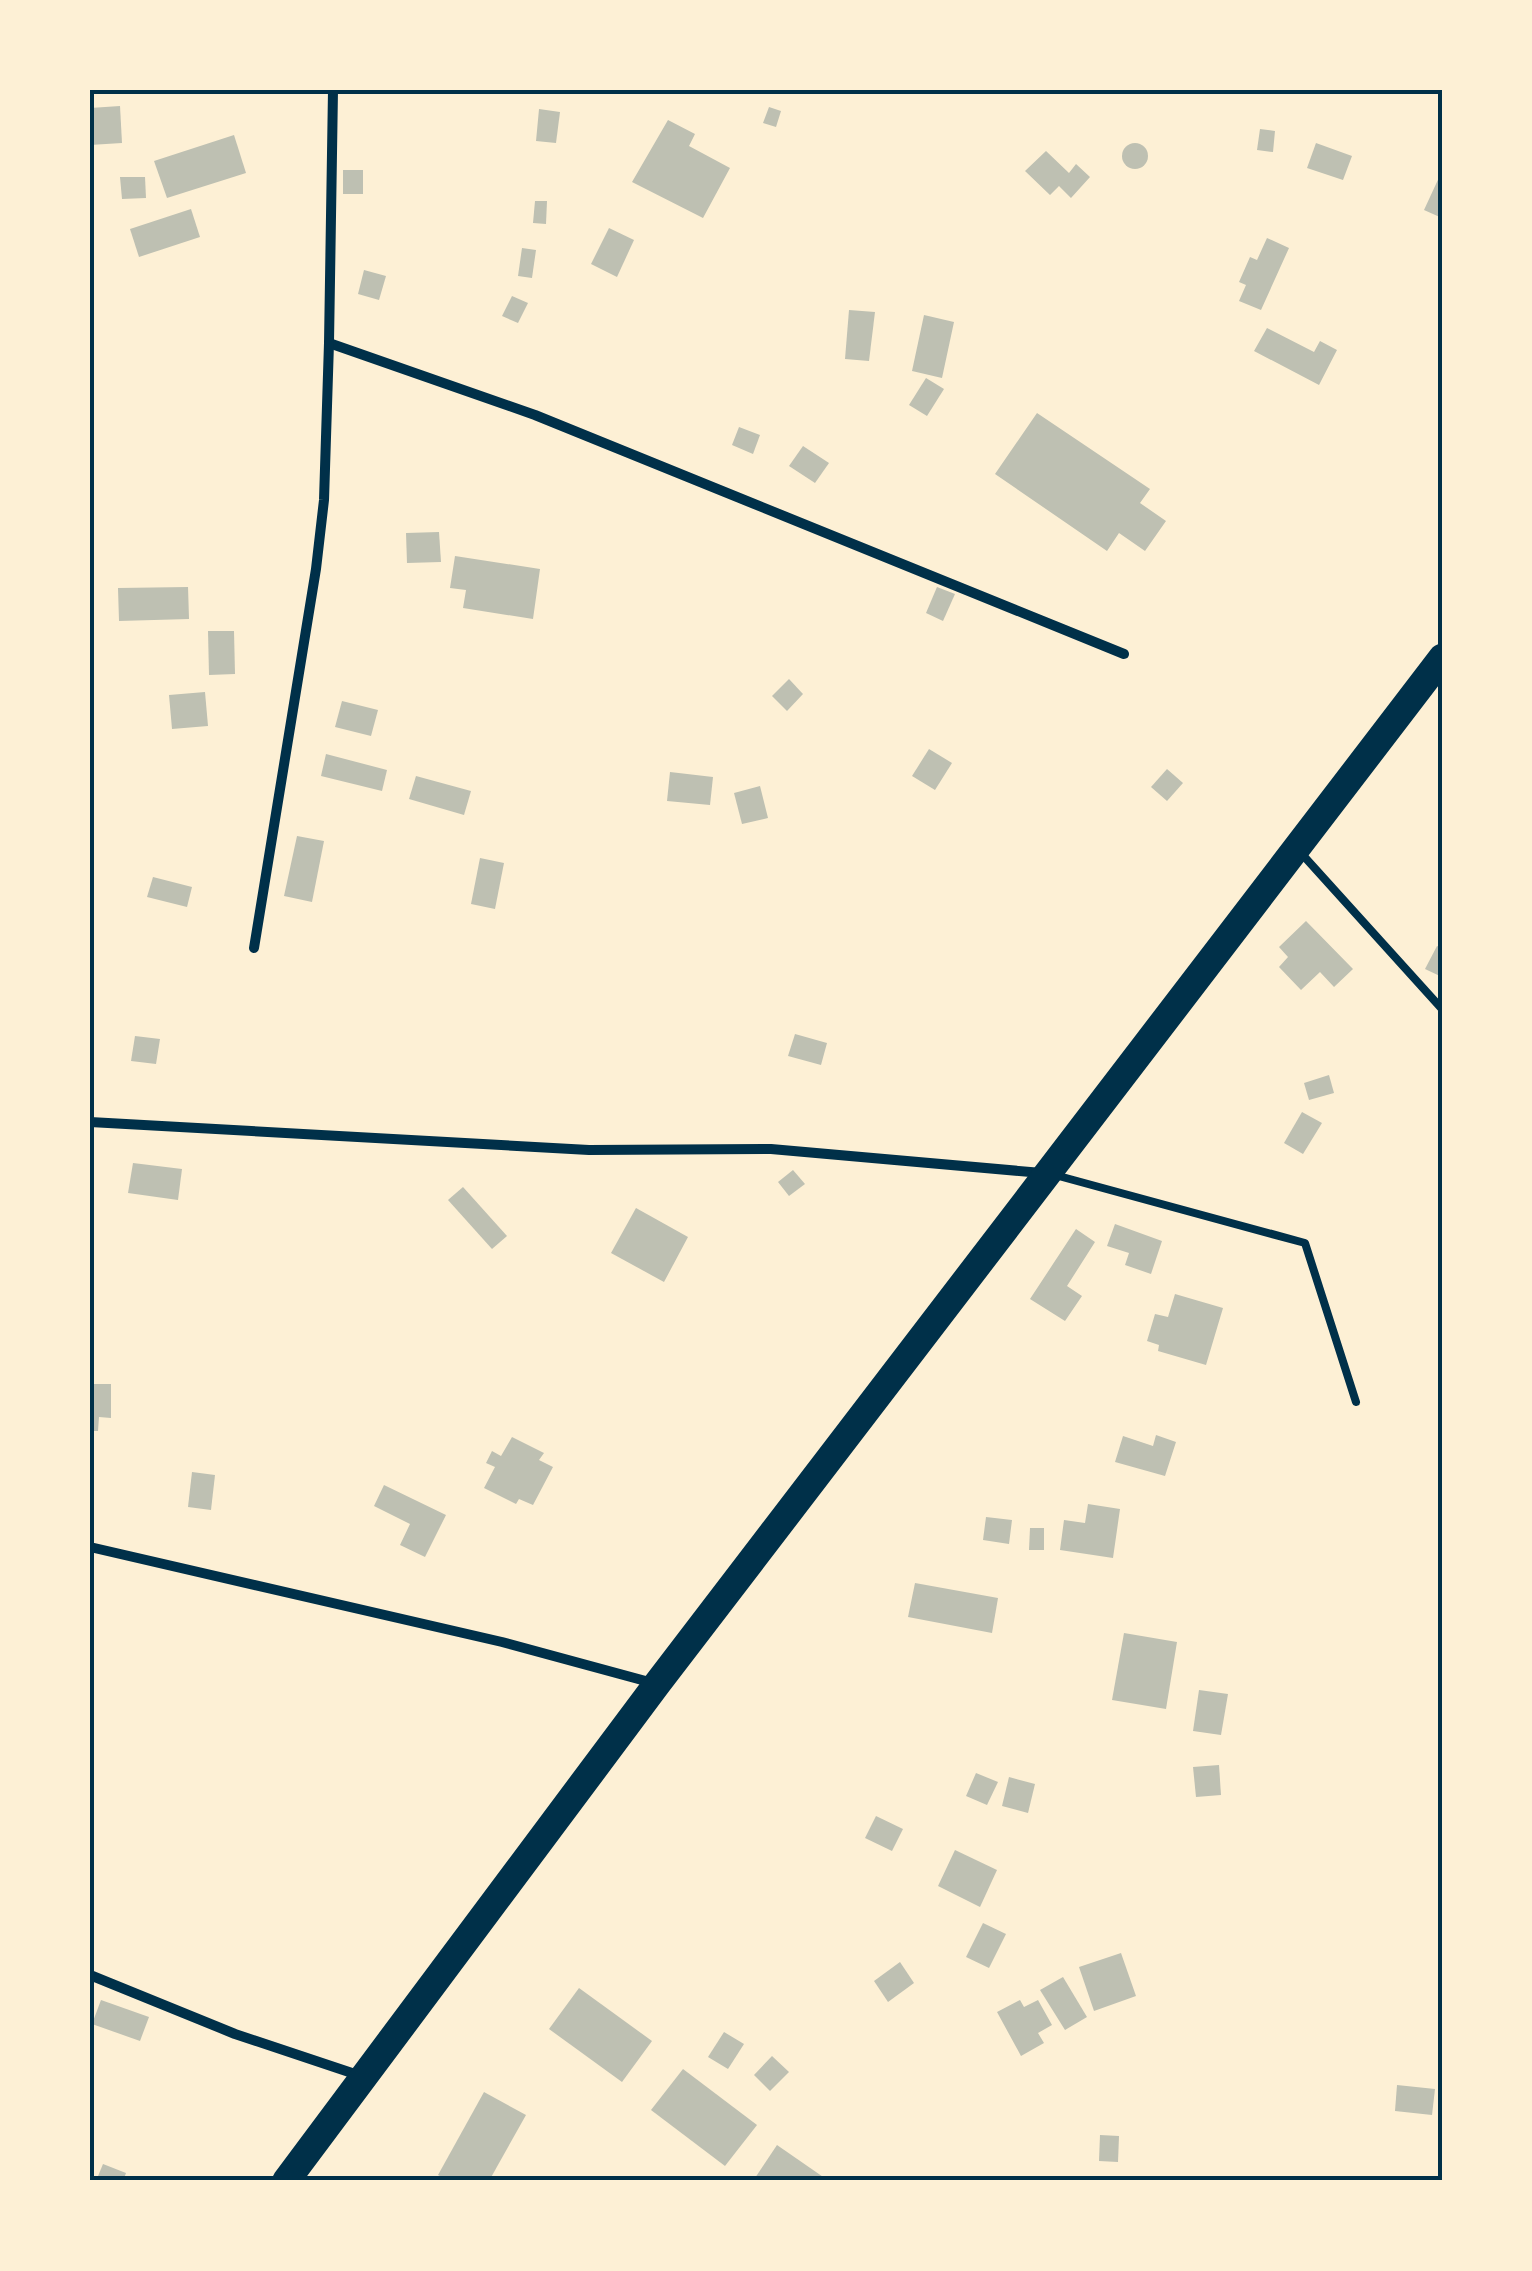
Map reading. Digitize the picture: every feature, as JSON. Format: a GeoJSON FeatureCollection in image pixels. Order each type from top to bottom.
{"type":"FeatureCollection","features":[{"type":"Feature","properties":{"kind":"highway"},"geometry":{"type":"LineString","coordinates":[[286,2181],[658,1684],[1442,658]]}},
{"type":"Feature","properties":{"kind":"street"},"geometry":{"type":"LineString","coordinates":[[254,948],[324,500],[333,90]]}},
{"type":"Feature","properties":{"kind":"street"},"geometry":{"type":"LineString","coordinates":[[329,342],[535,415],[1124,654]]}},
{"type":"Feature","properties":{"kind":"street"},"geometry":{"type":"LineString","coordinates":[[90,1122],[589,1150],[771,1149],[1048,1173]]}},
{"type":"Feature","properties":{"kind":"street"},"geometry":{"type":"LineString","coordinates":[[90,1548],[502,1642],[658,1684]]}},
{"type":"Feature","properties":{"kind":"street"},"geometry":{"type":"LineString","coordinates":[[90,1975],[235,2034],[366,2078]]}},
{"type":"Feature","properties":{"kind":"lane"},"geometry":{"type":"LineString","coordinates":[[1296,848],[1442,1009]]}},
{"type":"Feature","properties":{"kind":"lane"},"geometry":{"type":"LineString","coordinates":[[1048,1173],[1305,1243],[1356,1402]]}},
{"type":"Feature","properties":{"kind":"building"},"geometry":{"type":"Polygon","coordinates":[[[120,106],[122,143],[90,145],[90,108],[120,106]]]}},
{"type":"Feature","properties":{"kind":"building"},"geometry":{"type":"Polygon","coordinates":[[[769,107],[781,111],[776,127],[763,123],[769,107]]]}},
{"type":"Feature","properties":{"kind":"building"},"geometry":{"type":"Polygon","coordinates":[[[539,109],[560,112],[556,143],[536,141],[539,109]]]}},
{"type":"Feature","properties":{"kind":"building"},"geometry":{"type":"Polygon","coordinates":[[[668,120],[695,134],[689,146],[730,168],[703,218],[632,182],[668,120]]]}},
{"type":"Feature","properties":{"kind":"building"},"geometry":{"type":"Polygon","coordinates":[[[1260,129],[1275,131],[1273,152],[1257,150],[1260,129]]]}},
{"type":"Feature","properties":{"kind":"building"},"geometry":{"type":"Polygon","coordinates":[[[234,135],[246,173],[167,198],[154,161],[234,135]]]}},
{"type":"Feature","properties":{"kind":"building"},"geometry":{"type":"Polygon","coordinates":[[[1135,143],[1144,147],[1148,156],[1144,165],[1135,169],[1126,165],[1122,156],[1126,147],[1135,143]]]}},
{"type":"Feature","properties":{"kind":"building"},"geometry":{"type":"Polygon","coordinates":[[[1316,143],[1352,156],[1343,180],[1307,168],[1316,143]]]}},
{"type":"Feature","properties":{"kind":"building"},"geometry":{"type":"Polygon","coordinates":[[[1046,151],[1069,173],[1076,164],[1090,177],[1071,198],[1059,186],[1050,195],[1025,171],[1046,151]]]}},
{"type":"Feature","properties":{"kind":"building"},"geometry":{"type":"Polygon","coordinates":[[[343,170],[363,170],[363,194],[343,194],[343,170]]]}},
{"type":"Feature","properties":{"kind":"building"},"geometry":{"type":"Polygon","coordinates":[[[1442,171],[1442,218],[1424,210],[1442,171]]]}},
{"type":"Feature","properties":{"kind":"building"},"geometry":{"type":"Polygon","coordinates":[[[120,177],[145,177],[146,198],[122,199],[120,177]]]}},
{"type":"Feature","properties":{"kind":"building"},"geometry":{"type":"Polygon","coordinates":[[[535,201],[547,201],[546,224],[533,223],[535,201]]]}},
{"type":"Feature","properties":{"kind":"building"},"geometry":{"type":"Polygon","coordinates":[[[191,209],[200,237],[139,257],[130,229],[191,209]]]}},
{"type":"Feature","properties":{"kind":"building"},"geometry":{"type":"Polygon","coordinates":[[[609,228],[634,240],[617,277],[591,264],[609,228]]]}},
{"type":"Feature","properties":{"kind":"building"},"geometry":{"type":"Polygon","coordinates":[[[1267,238],[1289,248],[1261,310],[1239,301],[1246,285],[1239,282],[1250,257],[1257,260],[1267,238]]]}},
{"type":"Feature","properties":{"kind":"building"},"geometry":{"type":"Polygon","coordinates":[[[522,248],[536,250],[532,278],[518,276],[522,248]]]}},
{"type":"Feature","properties":{"kind":"building"},"geometry":{"type":"Polygon","coordinates":[[[364,270],[386,276],[379,300],[358,294],[364,270]]]}},
{"type":"Feature","properties":{"kind":"building"},"geometry":{"type":"Polygon","coordinates":[[[512,296],[528,303],[518,323],[502,316],[512,296]]]}},
{"type":"Feature","properties":{"kind":"building"},"geometry":{"type":"Polygon","coordinates":[[[849,310],[875,312],[869,361],[845,359],[849,310]]]}},
{"type":"Feature","properties":{"kind":"building"},"geometry":{"type":"Polygon","coordinates":[[[924,315],[954,322],[942,378],[912,371],[924,315]]]}},
{"type":"Feature","properties":{"kind":"building"},"geometry":{"type":"Polygon","coordinates":[[[1267,328],[1314,352],[1320,341],[1337,350],[1319,385],[1254,351],[1267,328]]]}},
{"type":"Feature","properties":{"kind":"building"},"geometry":{"type":"Polygon","coordinates":[[[926,378],[944,389],[927,416],[909,405],[926,378]]]}},
{"type":"Feature","properties":{"kind":"building"},"geometry":{"type":"Polygon","coordinates":[[[1037,413],[1150,489],[1140,503],[1166,521],[1145,551],[1119,533],[1107,551],[995,474],[1037,413]]]}},
{"type":"Feature","properties":{"kind":"building"},"geometry":{"type":"Polygon","coordinates":[[[739,427],[760,435],[753,454],[732,445],[739,427]]]}},
{"type":"Feature","properties":{"kind":"building"},"geometry":{"type":"Polygon","coordinates":[[[803,446],[829,463],[815,483],[789,466],[803,446]]]}},
{"type":"Feature","properties":{"kind":"building"},"geometry":{"type":"Polygon","coordinates":[[[439,532],[441,562],[407,563],[406,533],[439,532]]]}},
{"type":"Feature","properties":{"kind":"building"},"geometry":{"type":"Polygon","coordinates":[[[455,556],[540,569],[533,619],[463,608],[466,590],[450,588],[455,556]]]}},
{"type":"Feature","properties":{"kind":"building"},"geometry":{"type":"Polygon","coordinates":[[[188,587],[189,619],[119,621],[118,588],[188,587]]]}},
{"type":"Feature","properties":{"kind":"building"},"geometry":{"type":"Polygon","coordinates":[[[937,587],[955,594],[943,621],[926,613],[937,587]]]}},
{"type":"Feature","properties":{"kind":"building"},"geometry":{"type":"Polygon","coordinates":[[[208,631],[234,631],[235,674],[209,675],[208,631]]]}},
{"type":"Feature","properties":{"kind":"building"},"geometry":{"type":"Polygon","coordinates":[[[789,679],[803,694],[787,711],[772,696],[789,679]]]}},
{"type":"Feature","properties":{"kind":"building"},"geometry":{"type":"Polygon","coordinates":[[[205,692],[208,726],[172,729],[169,695],[205,692]]]}},
{"type":"Feature","properties":{"kind":"building"},"geometry":{"type":"Polygon","coordinates":[[[342,701],[378,710],[371,736],[335,727],[342,701]]]}},
{"type":"Feature","properties":{"kind":"building"},"geometry":{"type":"Polygon","coordinates":[[[929,749],[952,763],[935,790],[912,776],[929,749]]]}},
{"type":"Feature","properties":{"kind":"building"},"geometry":{"type":"Polygon","coordinates":[[[326,754],[387,770],[382,791],[321,776],[326,754]]]}},
{"type":"Feature","properties":{"kind":"building"},"geometry":{"type":"Polygon","coordinates":[[[1167,769],[1183,783],[1167,801],[1151,787],[1167,769]]]}},
{"type":"Feature","properties":{"kind":"building"},"geometry":{"type":"Polygon","coordinates":[[[670,772],[713,777],[710,805],[667,801],[670,772]]]}},
{"type":"Feature","properties":{"kind":"building"},"geometry":{"type":"Polygon","coordinates":[[[416,776],[471,791],[464,815],[409,799],[416,776]]]}},
{"type":"Feature","properties":{"kind":"building"},"geometry":{"type":"Polygon","coordinates":[[[760,786],[768,818],[742,824],[734,793],[760,786]]]}},
{"type":"Feature","properties":{"kind":"building"},"geometry":{"type":"Polygon","coordinates":[[[297,836],[324,841],[312,902],[284,896],[297,836]]]}},
{"type":"Feature","properties":{"kind":"building"},"geometry":{"type":"Polygon","coordinates":[[[480,858],[504,863],[495,909],[471,904],[480,858]]]}},
{"type":"Feature","properties":{"kind":"building"},"geometry":{"type":"Polygon","coordinates":[[[153,877],[192,887],[187,907],[147,897],[153,877]]]}},
{"type":"Feature","properties":{"kind":"building"},"geometry":{"type":"Polygon","coordinates":[[[1306,921],[1353,969],[1334,987],[1320,972],[1301,990],[1279,967],[1288,957],[1279,947],[1306,921]]]}},
{"type":"Feature","properties":{"kind":"building"},"geometry":{"type":"Polygon","coordinates":[[[1437,946],[1442,948],[1442,977],[1425,969],[1437,946]]]}},
{"type":"Feature","properties":{"kind":"building"},"geometry":{"type":"Polygon","coordinates":[[[795,1034],[827,1043],[821,1065],[788,1056],[795,1034]]]}},
{"type":"Feature","properties":{"kind":"building"},"geometry":{"type":"Polygon","coordinates":[[[135,1036],[160,1039],[156,1064],[131,1061],[135,1036]]]}},
{"type":"Feature","properties":{"kind":"building"},"geometry":{"type":"Polygon","coordinates":[[[1329,1075],[1334,1093],[1309,1100],[1304,1083],[1329,1075]]]}},
{"type":"Feature","properties":{"kind":"building"},"geometry":{"type":"Polygon","coordinates":[[[1302,1112],[1322,1123],[1303,1154],[1284,1143],[1302,1112]]]}},
{"type":"Feature","properties":{"kind":"building"},"geometry":{"type":"Polygon","coordinates":[[[133,1163],[182,1169],[178,1200],[128,1193],[133,1163]]]}},
{"type":"Feature","properties":{"kind":"building"},"geometry":{"type":"Polygon","coordinates":[[[793,1170],[805,1184],[789,1196],[778,1182],[793,1170]]]}},
{"type":"Feature","properties":{"kind":"building"},"geometry":{"type":"Polygon","coordinates":[[[463,1187],[507,1236],[492,1249],[448,1200],[463,1187]]]}},
{"type":"Feature","properties":{"kind":"building"},"geometry":{"type":"Polygon","coordinates":[[[636,1208],[688,1237],[664,1282],[611,1253],[636,1208]]]}},
{"type":"Feature","properties":{"kind":"building"},"geometry":{"type":"Polygon","coordinates":[[[1115,1224],[1162,1241],[1151,1274],[1125,1265],[1129,1253],[1107,1246],[1115,1224]]]}},
{"type":"Feature","properties":{"kind":"building"},"geometry":{"type":"Polygon","coordinates":[[[1076,1229],[1095,1242],[1067,1286],[1082,1296],[1065,1321],[1030,1299],[1076,1229]]]}},
{"type":"Feature","properties":{"kind":"building"},"geometry":{"type":"Polygon","coordinates":[[[1175,1294],[1223,1308],[1206,1365],[1158,1351],[1159,1345],[1147,1341],[1155,1314],[1168,1317],[1175,1294]]]}},
{"type":"Feature","properties":{"kind":"building"},"geometry":{"type":"Polygon","coordinates":[[[90,1384],[111,1384],[111,1418],[99,1417],[98,1431],[90,1431],[90,1384]]]}},
{"type":"Feature","properties":{"kind":"building"},"geometry":{"type":"Polygon","coordinates":[[[1156,1435],[1176,1442],[1165,1476],[1115,1462],[1123,1436],[1153,1446],[1156,1435]]]}},
{"type":"Feature","properties":{"kind":"building"},"geometry":{"type":"Polygon","coordinates":[[[512,1437],[544,1453],[539,1460],[553,1467],[533,1505],[519,1499],[516,1504],[484,1488],[495,1467],[486,1463],[492,1451],[501,1456],[512,1437]]]}},
{"type":"Feature","properties":{"kind":"building"},"geometry":{"type":"Polygon","coordinates":[[[192,1472],[215,1475],[211,1510],[188,1507],[192,1472]]]}},
{"type":"Feature","properties":{"kind":"building"},"geometry":{"type":"Polygon","coordinates":[[[384,1485],[446,1515],[425,1557],[400,1545],[410,1524],[374,1506],[384,1485]]]}},
{"type":"Feature","properties":{"kind":"building"},"geometry":{"type":"Polygon","coordinates":[[[1088,1504],[1120,1509],[1113,1558],[1060,1550],[1064,1520],[1085,1523],[1088,1504]]]}},
{"type":"Feature","properties":{"kind":"building"},"geometry":{"type":"Polygon","coordinates":[[[986,1517],[1012,1520],[1009,1544],[983,1540],[986,1517]]]}},
{"type":"Feature","properties":{"kind":"building"},"geometry":{"type":"Polygon","coordinates":[[[1030,1528],[1044,1528],[1044,1550],[1029,1550],[1030,1528]]]}},
{"type":"Feature","properties":{"kind":"building"},"geometry":{"type":"Polygon","coordinates":[[[915,1583],[998,1598],[992,1633],[908,1617],[915,1583]]]}},
{"type":"Feature","properties":{"kind":"building"},"geometry":{"type":"Polygon","coordinates":[[[1124,1633],[1177,1642],[1166,1709],[1112,1700],[1124,1633]]]}},
{"type":"Feature","properties":{"kind":"building"},"geometry":{"type":"Polygon","coordinates":[[[1199,1690],[1228,1694],[1221,1735],[1193,1731],[1199,1690]]]}},
{"type":"Feature","properties":{"kind":"building"},"geometry":{"type":"Polygon","coordinates":[[[1219,1765],[1221,1795],[1196,1797],[1193,1767],[1219,1765]]]}},
{"type":"Feature","properties":{"kind":"building"},"geometry":{"type":"Polygon","coordinates":[[[976,1773],[998,1782],[987,1805],[966,1796],[976,1773]]]}},
{"type":"Feature","properties":{"kind":"building"},"geometry":{"type":"Polygon","coordinates":[[[1009,1777],[1035,1784],[1028,1813],[1002,1806],[1009,1777]]]}},
{"type":"Feature","properties":{"kind":"building"},"geometry":{"type":"Polygon","coordinates":[[[876,1816],[903,1829],[892,1851],[865,1838],[876,1816]]]}},
{"type":"Feature","properties":{"kind":"building"},"geometry":{"type":"Polygon","coordinates":[[[955,1850],[997,1870],[980,1907],[938,1886],[955,1850]]]}},
{"type":"Feature","properties":{"kind":"building"},"geometry":{"type":"Polygon","coordinates":[[[983,1923],[1006,1934],[989,1968],[966,1957],[983,1923]]]}},
{"type":"Feature","properties":{"kind":"building"},"geometry":{"type":"Polygon","coordinates":[[[1121,1953],[1136,1996],[1094,2011],[1079,1967],[1121,1953]]]}},
{"type":"Feature","properties":{"kind":"building"},"geometry":{"type":"Polygon","coordinates":[[[900,1962],[914,1983],[888,2002],[874,1981],[900,1962]]]}},
{"type":"Feature","properties":{"kind":"building"},"geometry":{"type":"Polygon","coordinates":[[[1063,1977],[1087,2017],[1065,2030],[1040,1990],[1063,1977]]]}},
{"type":"Feature","properties":{"kind":"building"},"geometry":{"type":"Polygon","coordinates":[[[579,1988],[652,2041],[622,2082],[549,2029],[579,1988]]]}},
{"type":"Feature","properties":{"kind":"building"},"geometry":{"type":"Polygon","coordinates":[[[101,2000],[149,2017],[140,2041],[92,2024],[101,2000]]]}},
{"type":"Feature","properties":{"kind":"building"},"geometry":{"type":"Polygon","coordinates":[[[1020,2000],[1024,2007],[1038,2000],[1052,2025],[1038,2033],[1044,2043],[1021,2056],[997,2012],[1020,2000]]]}},
{"type":"Feature","properties":{"kind":"building"},"geometry":{"type":"Polygon","coordinates":[[[724,2032],[744,2044],[728,2069],[708,2057],[724,2032]]]}},
{"type":"Feature","properties":{"kind":"building"},"geometry":{"type":"Polygon","coordinates":[[[772,2056],[789,2072],[770,2091],[754,2075],[772,2056]]]}},
{"type":"Feature","properties":{"kind":"building"},"geometry":{"type":"Polygon","coordinates":[[[683,2069],[757,2125],[725,2166],[651,2110],[683,2069]]]}},
{"type":"Feature","properties":{"kind":"building"},"geometry":{"type":"Polygon","coordinates":[[[1397,2085],[1435,2089],[1432,2115],[1395,2111],[1397,2085]]]}},
{"type":"Feature","properties":{"kind":"building"},"geometry":{"type":"Polygon","coordinates":[[[484,2092],[526,2115],[489,2181],[449,2181],[438,2175],[484,2092]]]}},
{"type":"Feature","properties":{"kind":"building"},"geometry":{"type":"Polygon","coordinates":[[[1100,2135],[1119,2136],[1118,2162],[1099,2161],[1100,2135]]]}},
{"type":"Feature","properties":{"kind":"building"},"geometry":{"type":"Polygon","coordinates":[[[777,2145],[829,2181],[753,2181],[777,2145]]]}},
{"type":"Feature","properties":{"kind":"building"},"geometry":{"type":"Polygon","coordinates":[[[103,2164],[126,2173],[123,2181],[96,2181],[103,2164]]]}}]}
